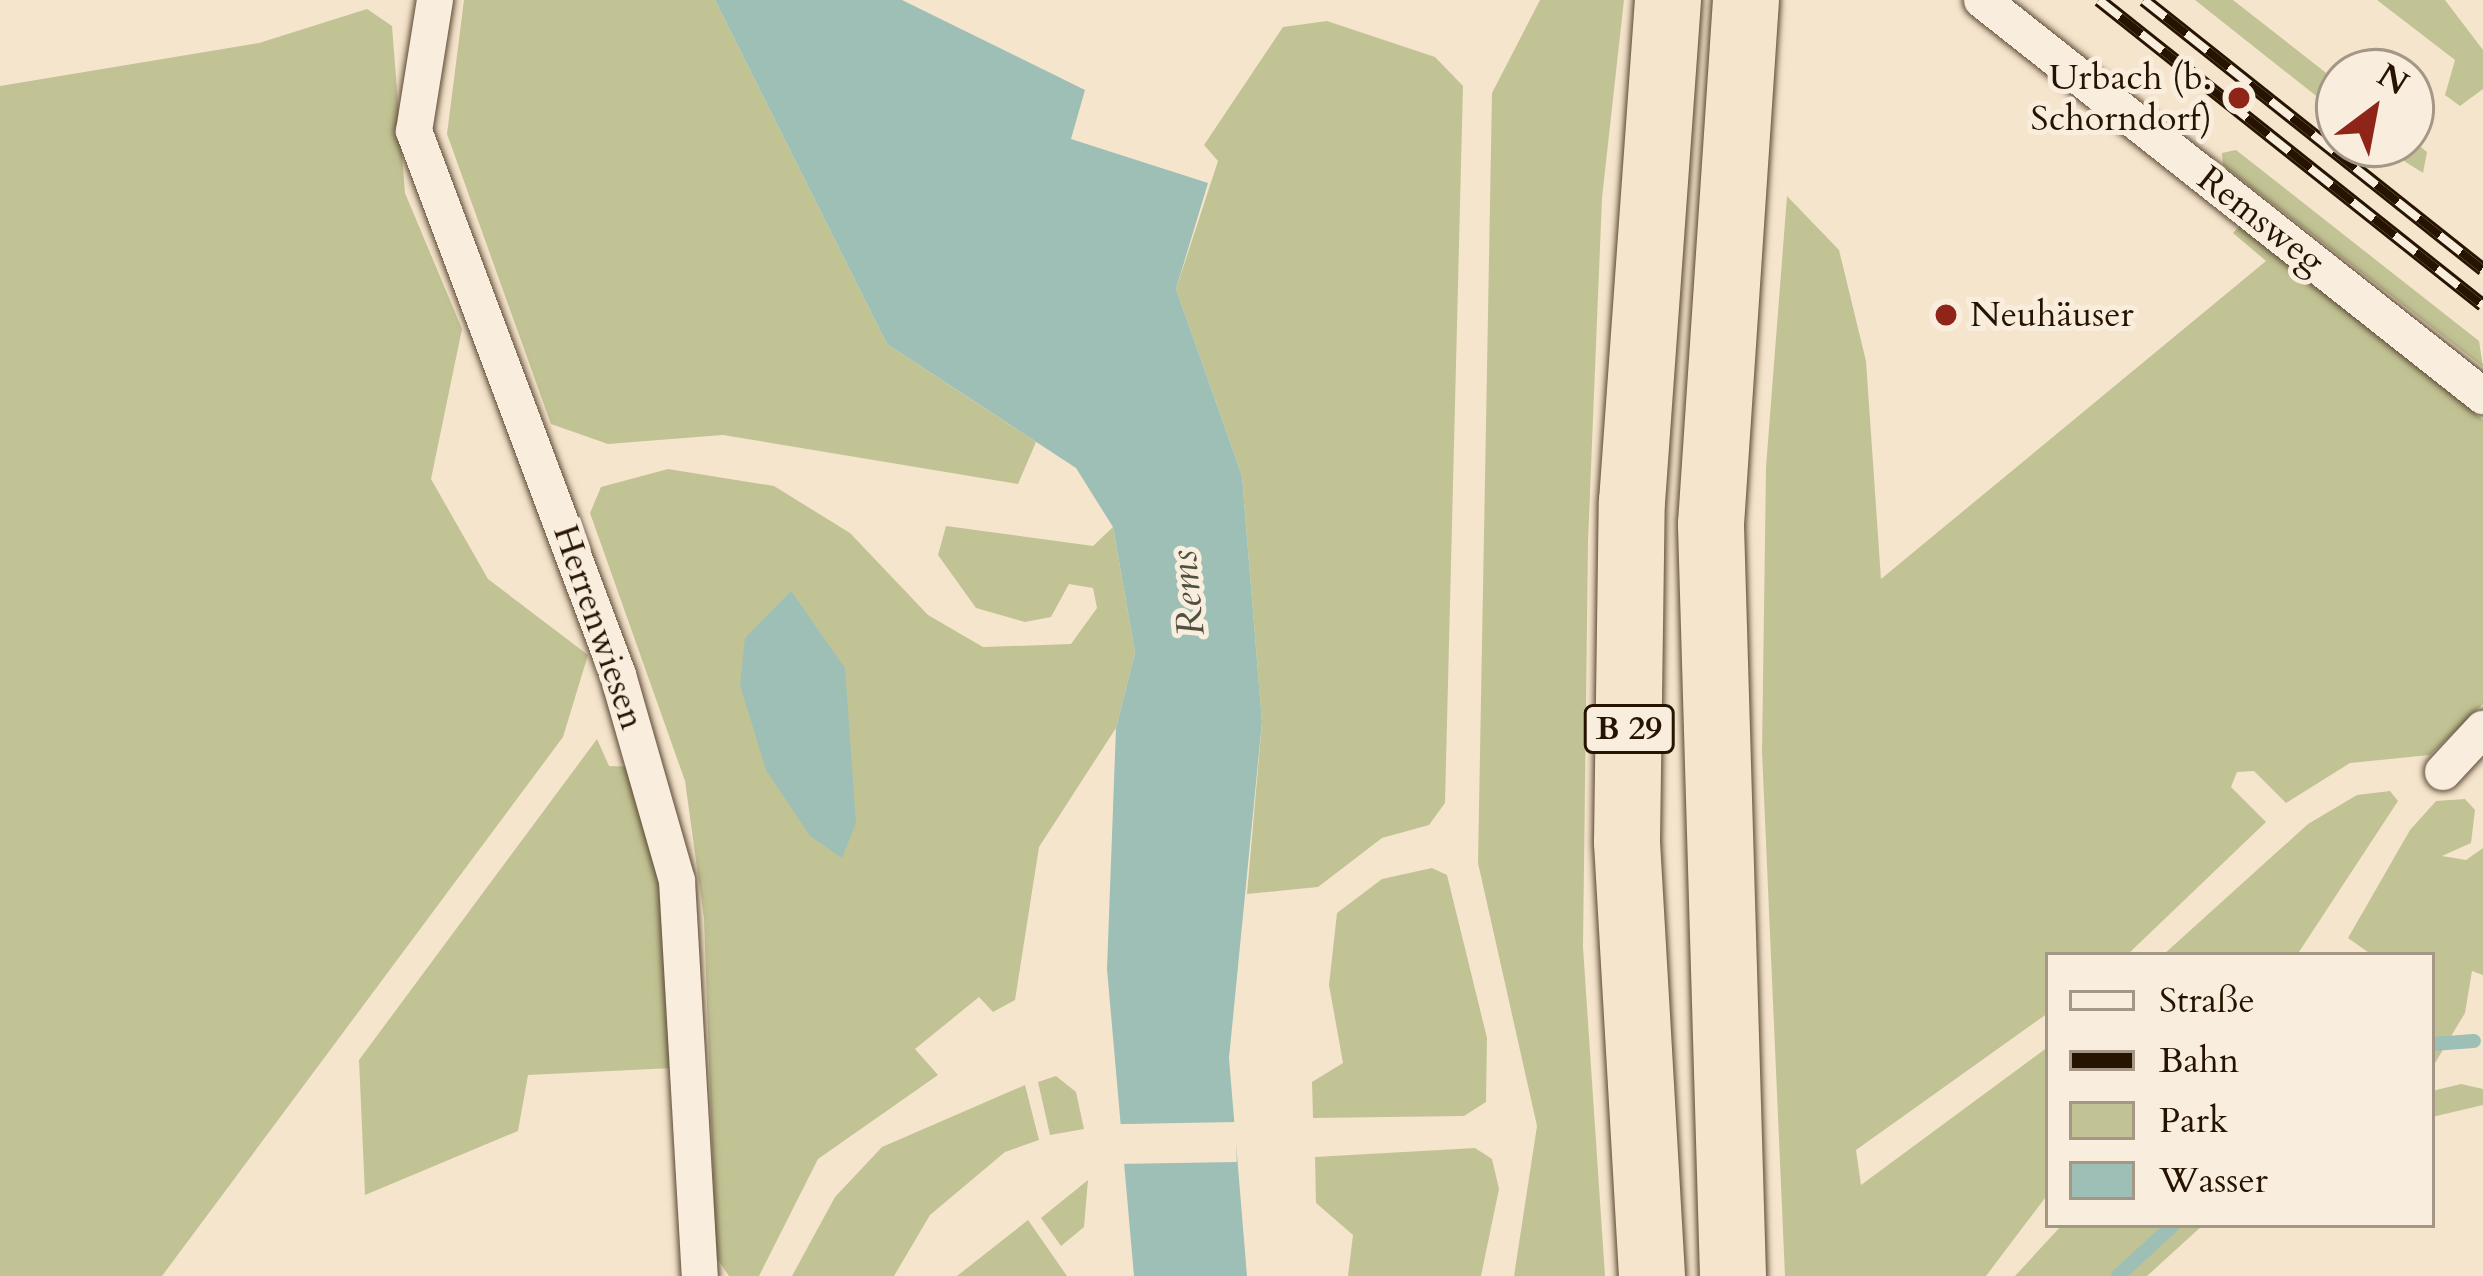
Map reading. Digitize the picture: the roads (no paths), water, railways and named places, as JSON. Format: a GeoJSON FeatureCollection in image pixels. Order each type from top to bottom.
{"type":"FeatureCollection","features":[{"type":"Feature","properties":{"kind":"highway","name":"B 29"},"geometry":{"type":"LineString","coordinates":[[1652,1276],[1627,842],[1650,181],[1668,0]]}},
{"type":"Feature","properties":{"kind":"highway","name":"B 29"},"geometry":{"type":"LineString","coordinates":[[1733,1276],[1711,547],[1730,186],[1746,0]]}},
{"type":"Feature","properties":{"kind":"street","name":"Herrenwiesen"},"geometry":{"type":"LineString","coordinates":[[434,0],[414,131],[618,674],[677,881],[700,1276]]}},
{"type":"Feature","properties":{"kind":"street","name":"Remsweg"},"geometry":{"type":"LineString","coordinates":[[1982,0],[2483,396]]}},
{"type":"Feature","properties":{"kind":"street"},"geometry":{"type":"LineString","coordinates":[[2443,772],[2483,729]]}},
{"type":"Feature","properties":{"kind":"water","name":"Rems"},"geometry":{"type":"Polygon","coordinates":[[[715,0],[902,0],[1085,90],[1071,139],[1208,183],[1176,289],[1242,476],[1262,722],[1229,1058],[1247,1276],[1134,1276],[1107,969],[1116,728],[1135,652],[1113,527],[1076,468],[887,344],[715,0]]]}},
{"type":"Feature","properties":{"kind":"water"},"geometry":{"type":"Polygon","coordinates":[[[791,591],[845,668],[856,823],[842,858],[810,836],[766,770],[740,685],[745,638],[791,591]]]}},
{"type":"Feature","properties":{"kind":"waterway"},"geometry":{"type":"LineString","coordinates":[[2435,1044],[2474,1041]]}},
{"type":"Feature","properties":{"kind":"waterway"},"geometry":{"type":"LineString","coordinates":[[2118,1276],[2170,1228]]}},
{"type":"Feature","properties":{"kind":"railway"},"geometry":{"type":"LineString","coordinates":[[2099,0],[2483,305]]}},
{"type":"Feature","properties":{"kind":"railway"},"geometry":{"type":"LineString","coordinates":[[2144,0],[2483,270]]}},
{"type":"Feature","properties":{"kind":"place","name":"Urbach (b. Schorndorf)"},"geometry":{"type":"Point","coordinates":[2239,98]}},
{"type":"Feature","properties":{"kind":"place","name":"Neuhäuser"},"geometry":{"type":"Point","coordinates":[1946,315]}}]}
